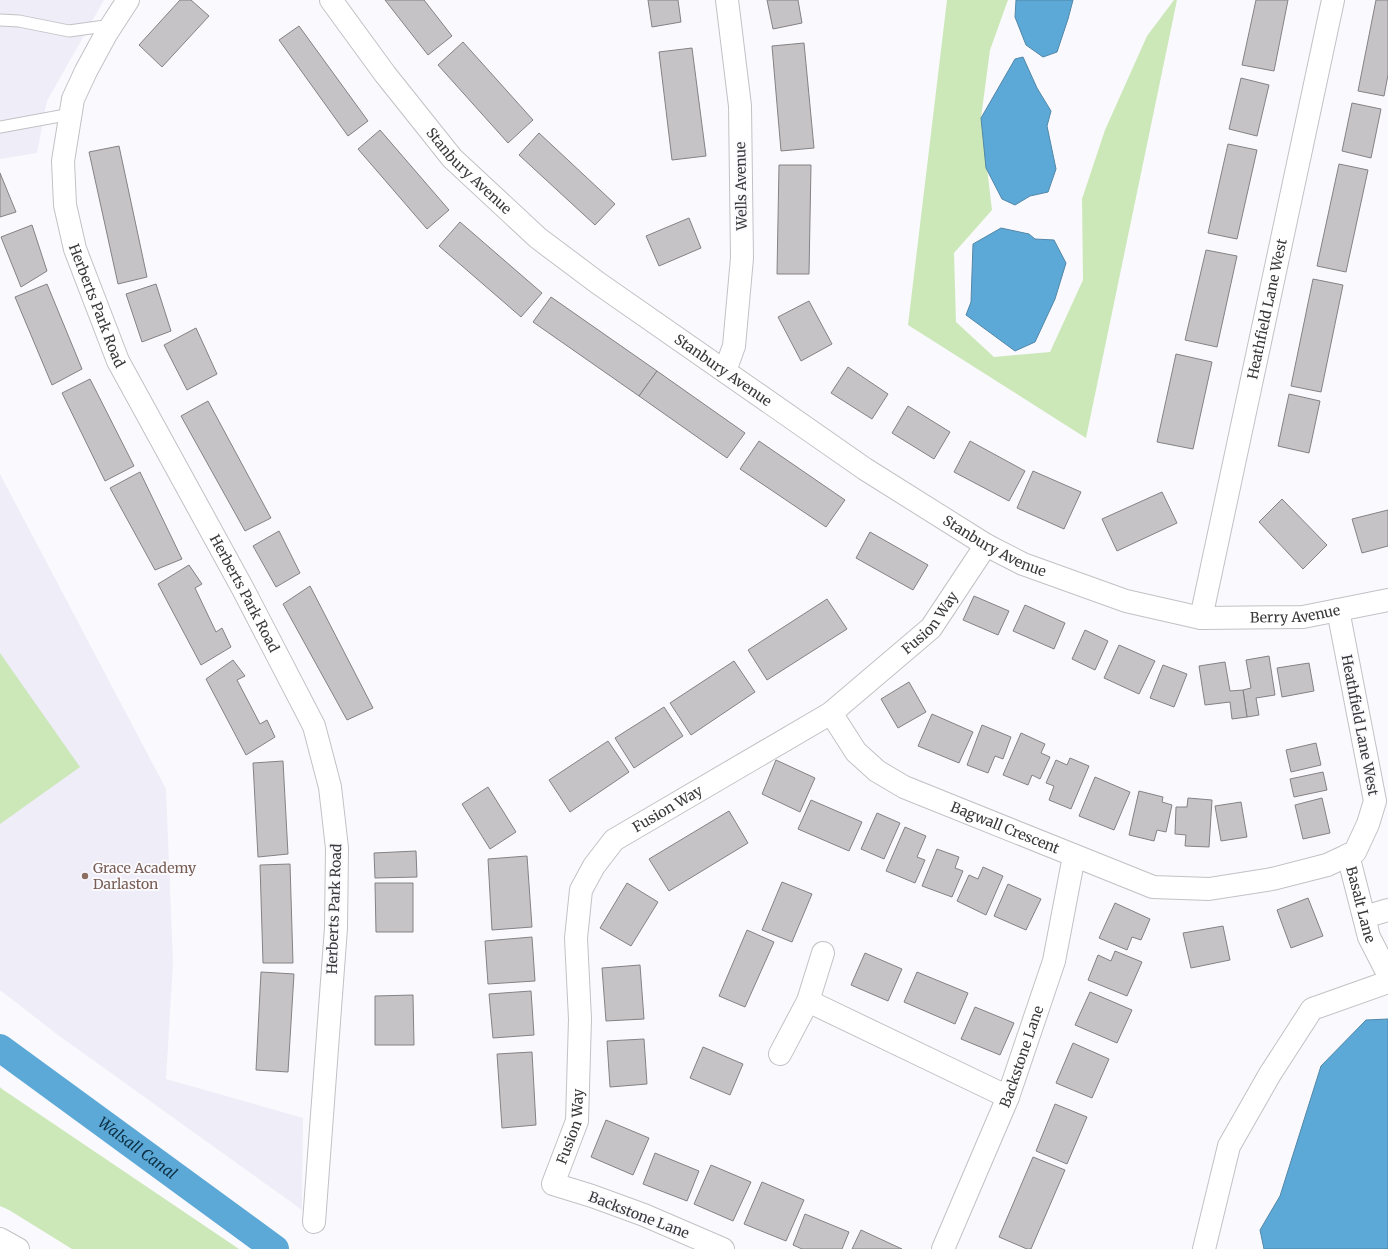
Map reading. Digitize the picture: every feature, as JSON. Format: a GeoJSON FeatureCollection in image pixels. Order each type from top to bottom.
{"type":"FeatureCollection","features":[{"type":"Feature","properties":{"kind":"main road","name":"Herberts Park Road"},"geometry":{"type":"LineString","coordinates":[[128,0],[106,34],[73,99],[63,161],[65,206],[75,249],[118,361],[239,582],[314,726],[330,787],[337,848],[336,928],[314,1222]]}},
{"type":"Feature","properties":{"kind":"main road","name":"Stanbury Avenue"},"geometry":{"type":"LineString","coordinates":[[331,0],[384,74],[452,158],[538,238],[598,283],[865,469],[986,545],[1023,564],[1126,601],[1201,618]]}},
{"type":"Feature","properties":{"kind":"main road","name":"Wells Avenue"},"geometry":{"type":"LineString","coordinates":[[725,371],[734,346],[742,258],[740,106],[727,0]]}},
{"type":"Feature","properties":{"kind":"main road","name":"Heathfield Lane West"},"geometry":{"type":"LineString","coordinates":[[1201,618],[1333,0]]}},
{"type":"Feature","properties":{"kind":"main road","name":"Fusion Way"},"geometry":{"type":"LineString","coordinates":[[553,1184],[577,1121],[580,1019],[576,938],[581,890],[594,866],[614,840],[831,713],[931,628],[986,545]]}},
{"type":"Feature","properties":{"kind":"main road","name":"Berry Avenue"},"geometry":{"type":"LineString","coordinates":[[1201,618],[1303,617],[1388,600]]}},
{"type":"Feature","properties":{"kind":"main road","name":"Heathfield Lane West"},"geometry":{"type":"LineString","coordinates":[[1209,889],[1272,879],[1327,865],[1356,852],[1368,824],[1375,801],[1338,610]]}},
{"type":"Feature","properties":{"kind":"main road","name":"Bagwall Crescent"},"geometry":{"type":"LineString","coordinates":[[831,713],[856,752],[877,771],[904,787],[1153,887],[1209,889]]}},
{"type":"Feature","properties":{"kind":"main road","name":"Basalt Lane"},"geometry":{"type":"LineString","coordinates":[[1348,855],[1369,937],[1388,974]]}},
{"type":"Feature","properties":{"kind":"main road","name":"Backstone Lane"},"geometry":{"type":"LineString","coordinates":[[943,1249],[1008,1097],[1054,961],[1074,856]]}},
{"type":"Feature","properties":{"kind":"main road"},"geometry":{"type":"LineString","coordinates":[[1364,917],[1388,910]]}},
{"type":"Feature","properties":{"kind":"main road"},"geometry":{"type":"LineString","coordinates":[[780,1054],[808,1000],[823,953]]}},
{"type":"Feature","properties":{"kind":"main road"},"geometry":{"type":"LineString","coordinates":[[1204,1249],[1229,1146],[1270,1074],[1312,1009],[1388,982]]}},
{"type":"Feature","properties":{"kind":"main road"},"geometry":{"type":"LineString","coordinates":[[808,1000],[1008,1097]]}},
{"type":"Feature","properties":{"kind":"main road","name":"Backstone Lane"},"geometry":{"type":"LineString","coordinates":[[553,1184],[592,1196],[644,1215],[723,1249]]}},
{"type":"Feature","properties":{"kind":"main road"},"geometry":{"type":"LineString","coordinates":[[0,1239],[18,1249]]}},
{"type":"Feature","properties":{"kind":"lane"},"geometry":{"type":"LineString","coordinates":[[0,20],[19,21],[69,30],[113,25]]}},
{"type":"Feature","properties":{"kind":"lane"},"geometry":{"type":"LineString","coordinates":[[0,127],[71,114]]}},
{"type":"Feature","properties":{"kind":"shaded area"},"geometry":{"type":"Polygon","coordinates":[[[0,0],[104,0],[47,101],[37,153],[0,159],[0,0]]]}},
{"type":"Feature","properties":{"kind":"shaded area","name":"Grace Academy Darlaston"},"geometry":{"type":"Polygon","coordinates":[[[0,474],[166,789],[173,963],[166,1079],[303,1118],[302,1210],[58,1035],[0,990],[0,474]]]}},
{"type":"Feature","properties":{"kind":"green space"},"geometry":{"type":"Polygon","coordinates":[[[947,0],[1008,0],[990,50],[981,118],[992,210],[954,253],[956,322],[994,357],[1050,352],[1083,280],[1082,199],[1105,130],[1147,36],[1174,0],[1177,0],[1086,438],[908,325],[947,0]]]}},
{"type":"Feature","properties":{"kind":"green space"},"geometry":{"type":"Polygon","coordinates":[[[0,653],[80,767],[0,824],[0,653]]]}},
{"type":"Feature","properties":{"kind":"green space"},"geometry":{"type":"Polygon","coordinates":[[[0,1087],[239,1249],[72,1249],[0,1206],[0,1087]]]}},
{"type":"Feature","properties":{"kind":"water"},"geometry":{"type":"Polygon","coordinates":[[[1016,0],[1073,0],[1057,52],[1043,57],[1026,45],[1015,17],[1016,0]]]}},
{"type":"Feature","properties":{"kind":"water"},"geometry":{"type":"Polygon","coordinates":[[[1023,57],[1037,88],[1051,111],[1047,126],[1056,169],[1048,192],[1030,196],[1015,205],[1002,199],[986,168],[981,118],[1015,59],[1023,57]]]}},
{"type":"Feature","properties":{"kind":"water"},"geometry":{"type":"Polygon","coordinates":[[[1001,228],[1029,234],[1035,239],[1054,240],[1066,263],[1055,299],[1035,342],[1015,351],[966,315],[971,302],[973,244],[1001,228]]]}},
{"type":"Feature","properties":{"kind":"water"},"geometry":{"type":"Polygon","coordinates":[[[1388,1019],[1388,1249],[1264,1249],[1260,1230],[1280,1196],[1321,1066],[1366,1020],[1388,1019]]]}},
{"type":"Feature","properties":{"kind":"building"},"geometry":{"type":"Polygon","coordinates":[[[180,0],[191,0],[209,16],[162,67],[139,45],[180,0]]]}},
{"type":"Feature","properties":{"kind":"building"},"geometry":{"type":"Polygon","coordinates":[[[385,0],[424,0],[452,36],[428,55],[385,0]]]}},
{"type":"Feature","properties":{"kind":"building"},"geometry":{"type":"Polygon","coordinates":[[[648,0],[678,0],[681,22],[652,27],[648,0]]]}},
{"type":"Feature","properties":{"kind":"building"},"geometry":{"type":"Polygon","coordinates":[[[767,0],[798,0],[802,23],[773,29],[767,0]]]}},
{"type":"Feature","properties":{"kind":"building"},"geometry":{"type":"Polygon","coordinates":[[[1256,0],[1288,0],[1274,71],[1242,65],[1256,0]]]}},
{"type":"Feature","properties":{"kind":"building"},"geometry":{"type":"Polygon","coordinates":[[[1376,0],[1388,0],[1388,75],[1384,96],[1358,91],[1376,0]]]}},
{"type":"Feature","properties":{"kind":"building"},"geometry":{"type":"Polygon","coordinates":[[[299,26],[368,121],[348,136],[279,40],[299,26]]]}},
{"type":"Feature","properties":{"kind":"building"},"geometry":{"type":"Polygon","coordinates":[[[463,42],[533,120],[508,143],[438,65],[463,42]]]}},
{"type":"Feature","properties":{"kind":"building"},"geometry":{"type":"Polygon","coordinates":[[[804,43],[814,148],[781,151],[772,46],[804,43]]]}},
{"type":"Feature","properties":{"kind":"building"},"geometry":{"type":"Polygon","coordinates":[[[692,48],[706,156],[672,160],[659,52],[692,48]]]}},
{"type":"Feature","properties":{"kind":"building"},"geometry":{"type":"Polygon","coordinates":[[[1241,78],[1269,85],[1257,136],[1229,129],[1241,78]]]}},
{"type":"Feature","properties":{"kind":"building"},"geometry":{"type":"Polygon","coordinates":[[[1352,103],[1381,109],[1371,158],[1342,151],[1352,103]]]}},
{"type":"Feature","properties":{"kind":"building"},"geometry":{"type":"Polygon","coordinates":[[[380,130],[449,210],[427,229],[358,149],[380,130]]]}},
{"type":"Feature","properties":{"kind":"building"},"geometry":{"type":"Polygon","coordinates":[[[539,133],[615,204],[595,225],[519,155],[539,133]]]}},
{"type":"Feature","properties":{"kind":"building"},"geometry":{"type":"Polygon","coordinates":[[[1228,144],[1257,150],[1237,239],[1208,233],[1228,144]]]}},
{"type":"Feature","properties":{"kind":"building"},"geometry":{"type":"Polygon","coordinates":[[[119,146],[147,277],[118,284],[89,152],[119,146]]]}},
{"type":"Feature","properties":{"kind":"building"},"geometry":{"type":"Polygon","coordinates":[[[1339,164],[1368,170],[1346,272],[1317,266],[1339,164]]]}},
{"type":"Feature","properties":{"kind":"building"},"geometry":{"type":"Polygon","coordinates":[[[779,165],[811,165],[809,274],[777,274],[779,165]]]}},
{"type":"Feature","properties":{"kind":"building"},"geometry":{"type":"Polygon","coordinates":[[[0,173],[16,212],[0,217],[0,173]]]}},
{"type":"Feature","properties":{"kind":"building"},"geometry":{"type":"Polygon","coordinates":[[[689,218],[701,248],[659,266],[646,236],[689,218]]]}},
{"type":"Feature","properties":{"kind":"building"},"geometry":{"type":"Polygon","coordinates":[[[460,222],[542,293],[521,317],[439,246],[460,222]]]}},
{"type":"Feature","properties":{"kind":"building"},"geometry":{"type":"Polygon","coordinates":[[[32,225],[47,271],[21,287],[1,237],[32,225]]]}},
{"type":"Feature","properties":{"kind":"building"},"geometry":{"type":"Polygon","coordinates":[[[1206,250],[1237,256],[1217,347],[1185,340],[1206,250]]]}},
{"type":"Feature","properties":{"kind":"building"},"geometry":{"type":"Polygon","coordinates":[[[1313,279],[1343,285],[1321,392],[1291,386],[1313,279]]]}},
{"type":"Feature","properties":{"kind":"building"},"geometry":{"type":"Polygon","coordinates":[[[47,284],[82,369],[52,385],[15,297],[47,284]]]}},
{"type":"Feature","properties":{"kind":"building"},"geometry":{"type":"Polygon","coordinates":[[[156,284],[171,331],[142,342],[126,294],[156,284]]]}},
{"type":"Feature","properties":{"kind":"building"},"geometry":{"type":"Polygon","coordinates":[[[551,297],[657,371],[639,396],[533,322],[551,297]]]}},
{"type":"Feature","properties":{"kind":"building"},"geometry":{"type":"Polygon","coordinates":[[[809,301],[832,344],[801,361],[778,317],[809,301]]]}},
{"type":"Feature","properties":{"kind":"building"},"geometry":{"type":"Polygon","coordinates":[[[196,328],[217,374],[187,390],[164,345],[196,328]]]}},
{"type":"Feature","properties":{"kind":"building"},"geometry":{"type":"Polygon","coordinates":[[[1176,354],[1212,362],[1193,449],[1157,442],[1176,354]]]}},
{"type":"Feature","properties":{"kind":"building"},"geometry":{"type":"Polygon","coordinates":[[[848,367],[888,394],[872,419],[831,393],[848,367]]]}},
{"type":"Feature","properties":{"kind":"building"},"geometry":{"type":"Polygon","coordinates":[[[657,371],[745,433],[727,458],[639,396],[657,371]]]}},
{"type":"Feature","properties":{"kind":"building"},"geometry":{"type":"Polygon","coordinates":[[[90,379],[134,466],[105,481],[62,393],[90,379]]]}},
{"type":"Feature","properties":{"kind":"building"},"geometry":{"type":"Polygon","coordinates":[[[1289,394],[1320,401],[1309,453],[1278,446],[1289,394]]]}},
{"type":"Feature","properties":{"kind":"building"},"geometry":{"type":"Polygon","coordinates":[[[208,401],[271,518],[245,531],[181,416],[208,401]]]}},
{"type":"Feature","properties":{"kind":"building"},"geometry":{"type":"Polygon","coordinates":[[[908,406],[950,432],[934,459],[892,433],[908,406]]]}},
{"type":"Feature","properties":{"kind":"building"},"geometry":{"type":"Polygon","coordinates":[[[759,441],[845,500],[826,527],[740,469],[759,441]]]}},
{"type":"Feature","properties":{"kind":"building"},"geometry":{"type":"Polygon","coordinates":[[[970,441],[1025,471],[1009,501],[954,472],[970,441]]]}},
{"type":"Feature","properties":{"kind":"building"},"geometry":{"type":"Polygon","coordinates":[[[1033,471],[1081,492],[1064,529],[1017,508],[1033,471]]]}},
{"type":"Feature","properties":{"kind":"building"},"geometry":{"type":"Polygon","coordinates":[[[140,472],[182,559],[155,570],[110,488],[140,472]]]}},
{"type":"Feature","properties":{"kind":"building"},"geometry":{"type":"Polygon","coordinates":[[[1162,492],[1177,523],[1117,551],[1102,519],[1162,492]]]}},
{"type":"Feature","properties":{"kind":"building"},"geometry":{"type":"Polygon","coordinates":[[[1282,499],[1327,545],[1303,569],[1259,522],[1282,499]]]}},
{"type":"Feature","properties":{"kind":"building"},"geometry":{"type":"Polygon","coordinates":[[[1388,510],[1388,546],[1362,553],[1352,519],[1388,510]]]}},
{"type":"Feature","properties":{"kind":"building"},"geometry":{"type":"Polygon","coordinates":[[[279,531],[300,573],[276,587],[253,546],[279,531]]]}},
{"type":"Feature","properties":{"kind":"building"},"geometry":{"type":"Polygon","coordinates":[[[870,532],[928,565],[913,590],[856,558],[870,532]]]}},
{"type":"Feature","properties":{"kind":"building"},"geometry":{"type":"Polygon","coordinates":[[[189,565],[202,584],[195,588],[216,632],[222,628],[231,647],[201,665],[158,584],[189,565]]]}},
{"type":"Feature","properties":{"kind":"building"},"geometry":{"type":"Polygon","coordinates":[[[310,586],[373,708],[347,720],[283,604],[310,586]]]}},
{"type":"Feature","properties":{"kind":"building"},"geometry":{"type":"Polygon","coordinates":[[[974,596],[1009,611],[998,635],[963,620],[974,596]]]}},
{"type":"Feature","properties":{"kind":"building"},"geometry":{"type":"Polygon","coordinates":[[[827,599],[847,629],[767,680],[748,650],[827,599]]]}},
{"type":"Feature","properties":{"kind":"building"},"geometry":{"type":"Polygon","coordinates":[[[1025,605],[1065,623],[1054,649],[1013,631],[1025,605]]]}},
{"type":"Feature","properties":{"kind":"building"},"geometry":{"type":"Polygon","coordinates":[[[1085,630],[1108,641],[1095,670],[1072,659],[1085,630]]]}},
{"type":"Feature","properties":{"kind":"building"},"geometry":{"type":"Polygon","coordinates":[[[1119,645],[1155,661],[1139,694],[1104,678],[1119,645]]]}},
{"type":"Feature","properties":{"kind":"building"},"geometry":{"type":"Polygon","coordinates":[[[1269,656],[1275,695],[1256,698],[1259,715],[1247,717],[1243,690],[1251,688],[1246,660],[1269,656]]]}},
{"type":"Feature","properties":{"kind":"building"},"geometry":{"type":"Polygon","coordinates":[[[233,660],[245,676],[237,680],[260,724],[267,720],[275,737],[246,755],[206,679],[233,660]]]}},
{"type":"Feature","properties":{"kind":"building"},"geometry":{"type":"Polygon","coordinates":[[[734,661],[755,692],[691,735],[670,703],[734,661]]]}},
{"type":"Feature","properties":{"kind":"building"},"geometry":{"type":"Polygon","coordinates":[[[1225,662],[1230,691],[1243,690],[1247,717],[1232,719],[1230,702],[1205,705],[1199,666],[1225,662]]]}},
{"type":"Feature","properties":{"kind":"building"},"geometry":{"type":"Polygon","coordinates":[[[1309,663],[1314,691],[1282,697],[1277,668],[1309,663]]]}},
{"type":"Feature","properties":{"kind":"building"},"geometry":{"type":"Polygon","coordinates":[[[1163,665],[1187,674],[1174,707],[1150,698],[1163,665]]]}},
{"type":"Feature","properties":{"kind":"building"},"geometry":{"type":"Polygon","coordinates":[[[909,682],[926,712],[898,728],[881,699],[909,682]]]}},
{"type":"Feature","properties":{"kind":"building"},"geometry":{"type":"Polygon","coordinates":[[[664,707],[683,736],[634,768],[615,738],[664,707]]]}},
{"type":"Feature","properties":{"kind":"building"},"geometry":{"type":"Polygon","coordinates":[[[932,714],[973,732],[959,763],[918,746],[932,714]]]}},
{"type":"Feature","properties":{"kind":"building"},"geometry":{"type":"Polygon","coordinates":[[[982,725],[1011,737],[1003,759],[995,756],[988,773],[967,765],[982,725]]]}},
{"type":"Feature","properties":{"kind":"building"},"geometry":{"type":"Polygon","coordinates":[[[1021,733],[1045,744],[1041,753],[1050,757],[1040,779],[1032,775],[1028,785],[1003,775],[1021,733]]]}},
{"type":"Feature","properties":{"kind":"building"},"geometry":{"type":"Polygon","coordinates":[[[608,741],[629,772],[570,812],[549,780],[608,741]]]}},
{"type":"Feature","properties":{"kind":"building"},"geometry":{"type":"Polygon","coordinates":[[[1316,743],[1321,765],[1291,772],[1286,750],[1316,743]]]}},
{"type":"Feature","properties":{"kind":"building"},"geometry":{"type":"Polygon","coordinates":[[[1070,758],[1089,766],[1071,809],[1049,800],[1054,786],[1046,783],[1056,760],[1067,765],[1070,758]]]}},
{"type":"Feature","properties":{"kind":"building"},"geometry":{"type":"Polygon","coordinates":[[[776,760],[815,778],[800,812],[762,794],[776,760]]]}},
{"type":"Feature","properties":{"kind":"building"},"geometry":{"type":"Polygon","coordinates":[[[283,761],[288,854],[258,857],[253,763],[283,761]]]}},
{"type":"Feature","properties":{"kind":"building"},"geometry":{"type":"Polygon","coordinates":[[[1323,772],[1327,790],[1294,797],[1290,779],[1323,772]]]}},
{"type":"Feature","properties":{"kind":"building"},"geometry":{"type":"Polygon","coordinates":[[[1095,777],[1130,792],[1114,830],[1079,816],[1095,777]]]}},
{"type":"Feature","properties":{"kind":"building"},"geometry":{"type":"Polygon","coordinates":[[[488,787],[516,832],[490,849],[462,804],[488,787]]]}},
{"type":"Feature","properties":{"kind":"building"},"geometry":{"type":"Polygon","coordinates":[[[1139,791],[1163,797],[1162,802],[1172,805],[1166,832],[1157,830],[1154,841],[1129,835],[1139,791]]]}},
{"type":"Feature","properties":{"kind":"building"},"geometry":{"type":"Polygon","coordinates":[[[1188,798],[1212,800],[1209,847],[1185,846],[1186,835],[1175,834],[1176,807],[1187,807],[1188,798]]]}},
{"type":"Feature","properties":{"kind":"building"},"geometry":{"type":"Polygon","coordinates":[[[1322,798],[1330,833],[1303,839],[1295,805],[1322,798]]]}},
{"type":"Feature","properties":{"kind":"building"},"geometry":{"type":"Polygon","coordinates":[[[811,800],[862,822],[849,851],[798,829],[811,800]]]}},
{"type":"Feature","properties":{"kind":"building"},"geometry":{"type":"Polygon","coordinates":[[[1241,802],[1247,837],[1221,841],[1215,806],[1241,802]]]}},
{"type":"Feature","properties":{"kind":"building"},"geometry":{"type":"Polygon","coordinates":[[[729,811],[748,843],[669,891],[649,859],[729,811]]]}},
{"type":"Feature","properties":{"kind":"building"},"geometry":{"type":"Polygon","coordinates":[[[877,813],[900,823],[884,859],[861,849],[877,813]]]}},
{"type":"Feature","properties":{"kind":"building"},"geometry":{"type":"Polygon","coordinates":[[[905,827],[926,836],[917,857],[925,860],[915,883],[886,871],[905,827]]]}},
{"type":"Feature","properties":{"kind":"building"},"geometry":{"type":"Polygon","coordinates":[[[937,849],[959,857],[955,868],[963,871],[952,897],[922,886],[937,849]]]}},
{"type":"Feature","properties":{"kind":"building"},"geometry":{"type":"Polygon","coordinates":[[[416,851],[417,877],[375,878],[374,853],[416,851]]]}},
{"type":"Feature","properties":{"kind":"building"},"geometry":{"type":"Polygon","coordinates":[[[527,856],[532,927],[492,930],[488,859],[527,856]]]}},
{"type":"Feature","properties":{"kind":"building"},"geometry":{"type":"Polygon","coordinates":[[[290,864],[293,963],[263,963],[260,865],[290,864]]]}},
{"type":"Feature","properties":{"kind":"building"},"geometry":{"type":"Polygon","coordinates":[[[983,867],[1003,876],[986,915],[957,901],[969,875],[978,879],[983,867]]]}},
{"type":"Feature","properties":{"kind":"building"},"geometry":{"type":"Polygon","coordinates":[[[782,882],[812,894],[792,942],[762,930],[782,882]]]}},
{"type":"Feature","properties":{"kind":"building"},"geometry":{"type":"Polygon","coordinates":[[[375,883],[413,883],[413,932],[376,932],[375,883]]]}},
{"type":"Feature","properties":{"kind":"building"},"geometry":{"type":"Polygon","coordinates":[[[627,883],[658,902],[631,946],[600,928],[627,883]]]}},
{"type":"Feature","properties":{"kind":"building"},"geometry":{"type":"Polygon","coordinates":[[[1008,884],[1041,899],[1026,930],[994,916],[1008,884]]]}},
{"type":"Feature","properties":{"kind":"building"},"geometry":{"type":"Polygon","coordinates":[[[1308,898],[1323,936],[1291,948],[1277,910],[1308,898]]]}},
{"type":"Feature","properties":{"kind":"building"},"geometry":{"type":"Polygon","coordinates":[[[1115,903],[1150,919],[1141,940],[1132,937],[1127,950],[1099,938],[1115,903]]]}},
{"type":"Feature","properties":{"kind":"building"},"geometry":{"type":"Polygon","coordinates":[[[1223,926],[1230,960],[1191,968],[1183,933],[1223,926]]]}},
{"type":"Feature","properties":{"kind":"building"},"geometry":{"type":"Polygon","coordinates":[[[747,930],[774,942],[745,1007],[719,996],[747,930]]]}},
{"type":"Feature","properties":{"kind":"building"},"geometry":{"type":"Polygon","coordinates":[[[532,937],[535,981],[488,984],[485,941],[532,937]]]}},
{"type":"Feature","properties":{"kind":"building"},"geometry":{"type":"Polygon","coordinates":[[[1115,951],[1142,962],[1127,996],[1088,980],[1098,955],[1111,961],[1115,951]]]}},
{"type":"Feature","properties":{"kind":"building"},"geometry":{"type":"Polygon","coordinates":[[[865,953],[902,969],[888,1001],[851,985],[865,953]]]}},
{"type":"Feature","properties":{"kind":"building"},"geometry":{"type":"Polygon","coordinates":[[[640,965],[644,1019],[606,1021],[602,968],[640,965]]]}},
{"type":"Feature","properties":{"kind":"building"},"geometry":{"type":"Polygon","coordinates":[[[261,972],[294,974],[288,1072],[256,1070],[261,972]]]}},
{"type":"Feature","properties":{"kind":"building"},"geometry":{"type":"Polygon","coordinates":[[[917,972],[968,993],[955,1024],[904,1002],[917,972]]]}},
{"type":"Feature","properties":{"kind":"building"},"geometry":{"type":"Polygon","coordinates":[[[531,991],[534,1035],[493,1038],[489,994],[531,991]]]}},
{"type":"Feature","properties":{"kind":"building"},"geometry":{"type":"Polygon","coordinates":[[[1090,992],[1132,1010],[1117,1043],[1075,1025],[1090,992]]]}},
{"type":"Feature","properties":{"kind":"building"},"geometry":{"type":"Polygon","coordinates":[[[413,995],[414,1045],[375,1045],[375,996],[413,995]]]}},
{"type":"Feature","properties":{"kind":"building"},"geometry":{"type":"Polygon","coordinates":[[[975,1007],[1014,1023],[1000,1055],[961,1039],[975,1007]]]}},
{"type":"Feature","properties":{"kind":"building"},"geometry":{"type":"Polygon","coordinates":[[[644,1039],[647,1084],[610,1087],[607,1041],[644,1039]]]}},
{"type":"Feature","properties":{"kind":"building"},"geometry":{"type":"Polygon","coordinates":[[[1073,1043],[1109,1059],[1092,1098],[1056,1083],[1073,1043]]]}},
{"type":"Feature","properties":{"kind":"building"},"geometry":{"type":"Polygon","coordinates":[[[703,1047],[743,1064],[730,1095],[690,1078],[703,1047]]]}},
{"type":"Feature","properties":{"kind":"building"},"geometry":{"type":"Polygon","coordinates":[[[532,1052],[536,1125],[502,1128],[497,1054],[532,1052]]]}},
{"type":"Feature","properties":{"kind":"building"},"geometry":{"type":"Polygon","coordinates":[[[1055,1104],[1087,1117],[1067,1164],[1036,1151],[1055,1104]]]}},
{"type":"Feature","properties":{"kind":"building"},"geometry":{"type":"Polygon","coordinates":[[[606,1120],[649,1138],[633,1175],[591,1157],[606,1120]]]}},
{"type":"Feature","properties":{"kind":"building"},"geometry":{"type":"Polygon","coordinates":[[[655,1153],[699,1171],[687,1201],[643,1184],[655,1153]]]}},
{"type":"Feature","properties":{"kind":"building"},"geometry":{"type":"Polygon","coordinates":[[[1033,1157],[1065,1170],[1031,1249],[1027,1249],[999,1237],[1033,1157]]]}},
{"type":"Feature","properties":{"kind":"building"},"geometry":{"type":"Polygon","coordinates":[[[711,1165],[751,1182],[733,1221],[694,1204],[711,1165]]]}},
{"type":"Feature","properties":{"kind":"building"},"geometry":{"type":"Polygon","coordinates":[[[762,1182],[804,1200],[786,1241],[744,1224],[762,1182]]]}},
{"type":"Feature","properties":{"kind":"building"},"geometry":{"type":"Polygon","coordinates":[[[805,1214],[849,1232],[842,1249],[802,1249],[793,1245],[805,1214]]]}},
{"type":"Feature","properties":{"kind":"building"},"geometry":{"type":"Polygon","coordinates":[[[861,1230],[902,1249],[852,1249],[861,1230]]]}},
{"type":"Feature","properties":{"kind":"waterway","name":"Walsall Canal"},"geometry":{"type":"LineString","coordinates":[[0,1048],[275,1249]]}},
{"type":"Feature","properties":{"kind":"place","name":"Grace Academy Darlaston"},"geometry":{"type":"Point","coordinates":[85,876]}}]}
